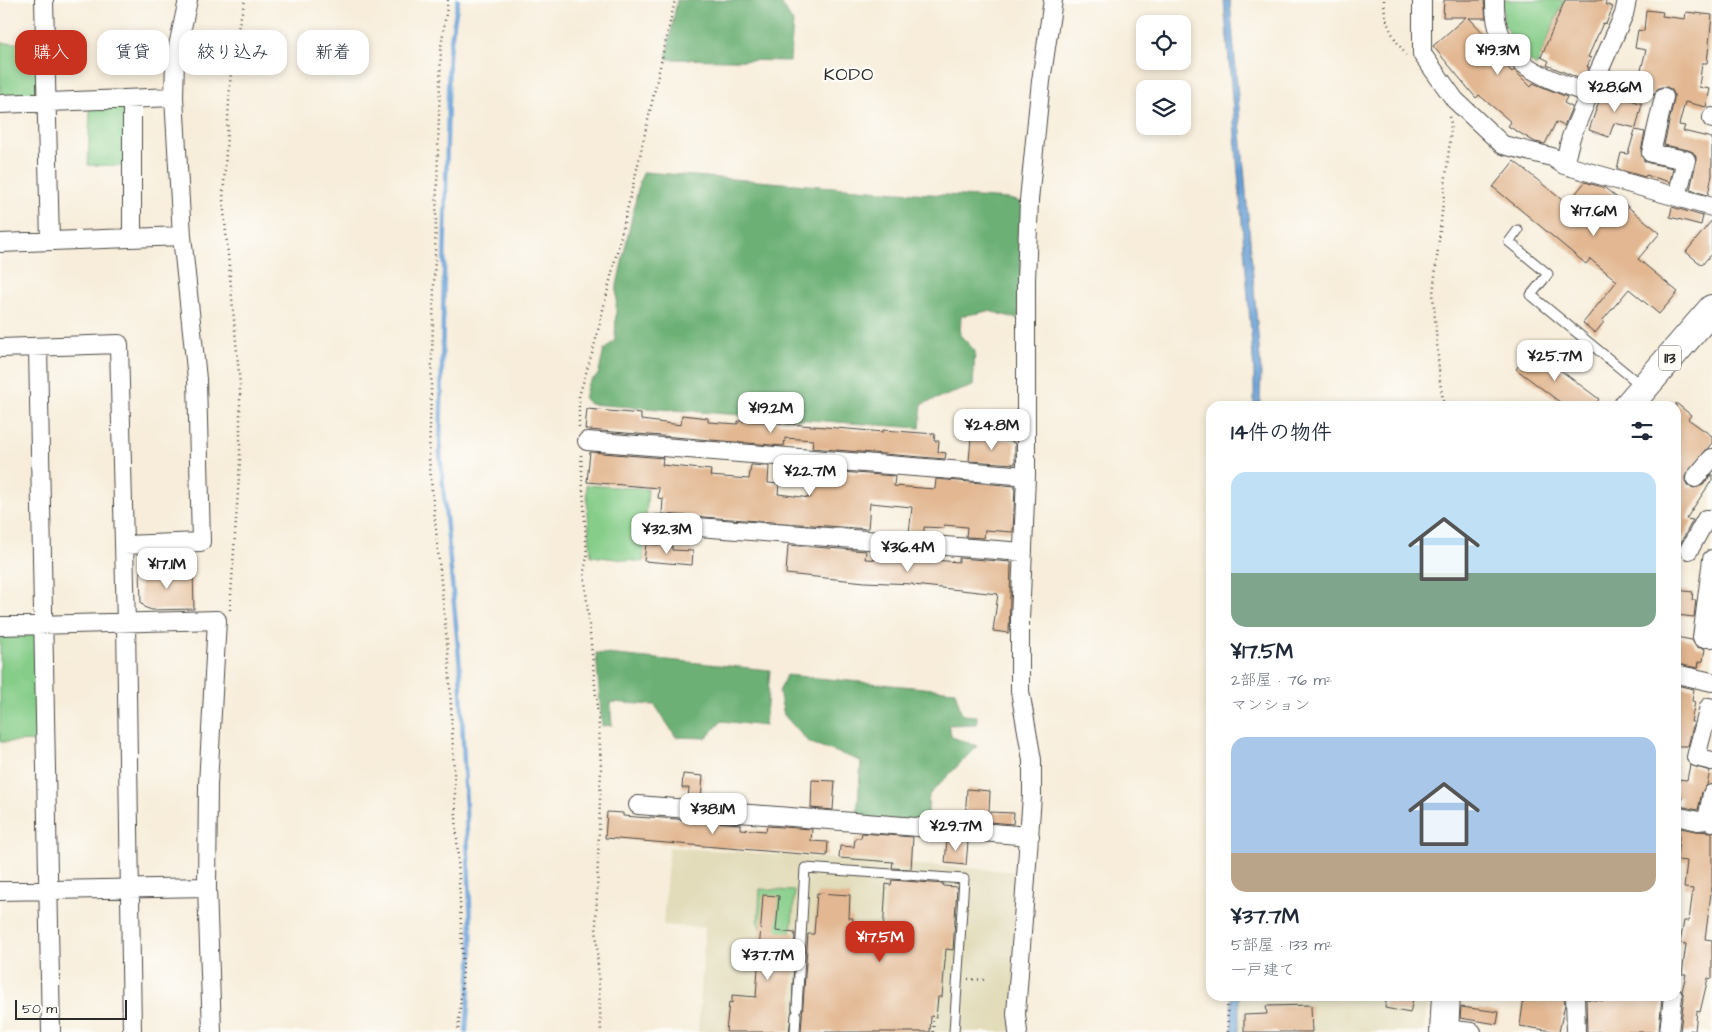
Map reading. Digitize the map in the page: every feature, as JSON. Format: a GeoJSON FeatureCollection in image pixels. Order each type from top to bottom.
{"type":"FeatureCollection","features":[{"type":"Feature","properties":{"kind":"highway","name":"113"},"geometry":{"type":"LineString","coordinates":[[1636,397],[1712,309]]}},
{"type":"Feature","properties":{"kind":"highway"},"geometry":{"type":"LineString","coordinates":[[1444,1031],[1446,1001]]}},
{"type":"Feature","properties":{"kind":"street"},"geometry":{"type":"LineString","coordinates":[[44,0],[50,241]]}},
{"type":"Feature","properties":{"kind":"street"},"geometry":{"type":"LineString","coordinates":[[124,545],[201,542],[197,379],[182,236],[174,97],[175,60],[188,0]]}},
{"type":"Feature","properties":{"kind":"street"},"geometry":{"type":"LineString","coordinates":[[1018,1032],[1016,1014],[1032,796],[1032,760],[1020,691],[1020,620],[1026,476],[1026,280],[1029,200],[1041,82],[1053,0]]}},
{"type":"Feature","properties":{"kind":"street"},"geometry":{"type":"LineString","coordinates":[[1422,0],[1422,54],[1455,100],[1503,145],[1552,157],[1564,165],[1677,197],[1711,203]]}},
{"type":"Feature","properties":{"kind":"street"},"geometry":{"type":"LineString","coordinates":[[1495,0],[1498,29],[1516,58],[1530,70],[1542,76],[1588,94]]}},
{"type":"Feature","properties":{"kind":"street"},"geometry":{"type":"LineString","coordinates":[[1564,165],[1570,137],[1624,14],[1627,0]]}},
{"type":"Feature","properties":{"kind":"street"},"geometry":{"type":"LineString","coordinates":[[0,104],[174,97]]}},
{"type":"Feature","properties":{"kind":"street"},"geometry":{"type":"LineString","coordinates":[[1664,97],[1651,152],[1686,160],[1677,197]]}},
{"type":"Feature","properties":{"kind":"street"},"geometry":{"type":"LineString","coordinates":[[132,99],[132,238]]}},
{"type":"Feature","properties":{"kind":"street"},"geometry":{"type":"LineString","coordinates":[[0,243],[182,236]]}},
{"type":"Feature","properties":{"kind":"street"},"geometry":{"type":"LineString","coordinates":[[0,348],[119,344],[126,624],[132,1032]]}},
{"type":"Feature","properties":{"kind":"street"},"geometry":{"type":"LineString","coordinates":[[38,347],[51,1032]]}},
{"type":"Feature","properties":{"kind":"street"},"geometry":{"type":"LineString","coordinates":[[582,438],[1026,476]]}},
{"type":"Feature","properties":{"kind":"street"},"geometry":{"type":"LineString","coordinates":[[1695,478],[1712,458]]}},
{"type":"Feature","properties":{"kind":"street"},"geometry":{"type":"LineString","coordinates":[[1682,548],[1706,519],[1712,519]]}},
{"type":"Feature","properties":{"kind":"street"},"geometry":{"type":"LineString","coordinates":[[658,524],[1023,552]]}},
{"type":"Feature","properties":{"kind":"street"},"geometry":{"type":"LineString","coordinates":[[1682,548],[1712,553]]}},
{"type":"Feature","properties":{"kind":"street"},"geometry":{"type":"LineString","coordinates":[[1712,559],[1702,638],[1712,638]]}},
{"type":"Feature","properties":{"kind":"street"},"geometry":{"type":"LineString","coordinates":[[0,626],[217,620],[208,785],[207,887],[212,1032]]}},
{"type":"Feature","properties":{"kind":"street"},"geometry":{"type":"LineString","coordinates":[[1681,675],[1712,682]]}},
{"type":"Feature","properties":{"kind":"street"},"geometry":{"type":"LineString","coordinates":[[1712,708],[1709,707],[1696,757],[1712,761]]}},
{"type":"Feature","properties":{"kind":"street"},"geometry":{"type":"LineString","coordinates":[[1681,817],[1698,821],[1710,821],[1712,794]]}},
{"type":"Feature","properties":{"kind":"street"},"geometry":{"type":"LineString","coordinates":[[638,806],[1030,836]]}},
{"type":"Feature","properties":{"kind":"street"},"geometry":{"type":"LineString","coordinates":[[0,890],[207,887]]}},
{"type":"Feature","properties":{"kind":"street"},"geometry":{"type":"LineString","coordinates":[[1575,1001],[1576,1032]]}},
{"type":"Feature","properties":{"kind":"street"},"geometry":{"type":"LineString","coordinates":[[1669,1032],[1672,1001]]}},
{"type":"Feature","properties":{"kind":"street"},"geometry":{"type":"LineString","coordinates":[[1444,1031],[1472,1032]]}},
{"type":"Feature","properties":{"kind":"lane"},"geometry":{"type":"LineString","coordinates":[[1518,230],[1509,242],[1548,274],[1530,295],[1636,397]]}},
{"type":"Feature","properties":{"kind":"lane"},"geometry":{"type":"LineString","coordinates":[[795,1032],[805,868],[964,879],[954,1032]]}},
{"type":"Feature","properties":{"kind":"path"},"geometry":{"type":"LineString","coordinates":[[230,612],[240,460],[240,385],[223,200],[232,53],[245,0]]}},
{"type":"Feature","properties":{"kind":"path"},"geometry":{"type":"LineString","coordinates":[[448,0],[441,46],[429,459],[449,663],[463,969],[458,1032]]}},
{"type":"Feature","properties":{"kind":"path"},"geometry":{"type":"LineString","coordinates":[[601,1032],[596,923],[601,768],[600,727],[584,571],[587,558],[579,396],[594,347],[637,169],[674,0]]}},
{"type":"Feature","properties":{"kind":"path"},"geometry":{"type":"LineString","coordinates":[[1384,0],[1386,22],[1392,37],[1406,55]]}},
{"type":"Feature","properties":{"kind":"path"},"geometry":{"type":"LineString","coordinates":[[1443,401],[1433,294],[1450,140],[1451,123],[1446,110]]}},
{"type":"Feature","properties":{"kind":"path"},"geometry":{"type":"LineString","coordinates":[[1228,1001],[1228,1032]]}},
{"type":"Feature","properties":{"kind":"path"},"geometry":{"type":"LineString","coordinates":[[933,1032],[934,1018]]}},
{"type":"Feature","properties":{"kind":"shaded area"},"geometry":{"type":"Polygon","coordinates":[[[669,847],[1022,872],[1014,1032],[698,1032],[705,928],[663,925],[669,847]]]}},
{"type":"Feature","properties":{"kind":"shaded area"},"geometry":{"type":"Polygon","coordinates":[[[1238,1001],[1428,1001],[1423,1032],[1238,1032],[1238,1001]]]}},
{"type":"Feature","properties":{"kind":"green space"},"geometry":{"type":"Polygon","coordinates":[[[677,0],[780,1],[793,22],[790,61],[666,59],[677,0]]]}},
{"type":"Feature","properties":{"kind":"green space"},"geometry":{"type":"Polygon","coordinates":[[[1502,0],[1564,0],[1536,66],[1519,52],[1504,25],[1502,0]]]}},
{"type":"Feature","properties":{"kind":"green space"},"geometry":{"type":"Polygon","coordinates":[[[1,43],[15,43],[15,75],[39,75],[40,94],[0,98],[1,43]]]}},
{"type":"Feature","properties":{"kind":"green space"},"geometry":{"type":"Polygon","coordinates":[[[90,106],[126,106],[127,166],[88,165],[90,106]]]}},
{"type":"Feature","properties":{"kind":"green space"},"geometry":{"type":"Polygon","coordinates":[[[644,172],[1009,199],[1024,203],[1019,319],[989,311],[961,316],[960,335],[975,351],[973,386],[922,404],[920,428],[590,404],[584,399],[588,383],[598,375],[604,350],[615,340],[617,285],[640,180],[644,172]]]}},
{"type":"Feature","properties":{"kind":"green space"},"geometry":{"type":"Polygon","coordinates":[[[586,485],[648,489],[643,562],[591,556],[586,485]]]}},
{"type":"Feature","properties":{"kind":"green space"},"geometry":{"type":"Polygon","coordinates":[[[0,631],[33,631],[39,635],[40,741],[0,742],[0,631]]]}},
{"type":"Feature","properties":{"kind":"green space"},"geometry":{"type":"Polygon","coordinates":[[[596,653],[770,670],[765,726],[722,721],[706,738],[676,737],[655,705],[610,702],[612,725],[602,726],[596,653]]]}},
{"type":"Feature","properties":{"kind":"green space"},"geometry":{"type":"Polygon","coordinates":[[[786,675],[955,691],[962,715],[977,716],[977,724],[948,725],[952,737],[977,746],[929,795],[927,822],[857,818],[861,761],[808,742],[784,715],[779,692],[786,675]]]}},
{"type":"Feature","properties":{"kind":"green space"},"geometry":{"type":"Polygon","coordinates":[[[760,889],[795,891],[791,933],[761,930],[758,923],[760,889]]]}},
{"type":"Feature","properties":{"kind":"water"},"geometry":{"type":"Polygon","coordinates":[[[1224,0],[1230,0],[1261,371],[1260,401],[1254,401],[1254,371],[1224,0]]]}},
{"type":"Feature","properties":{"kind":"water"},"geometry":{"type":"Polygon","coordinates":[[[1231,1001],[1239,1001],[1239,1032],[1232,1032],[1231,1001]]]}},
{"type":"Feature","properties":{"kind":"building"},"geometry":{"type":"Polygon","coordinates":[[[1444,0],[1484,0],[1486,18],[1469,18],[1492,42],[1488,46],[1512,72],[1514,70],[1531,87],[1533,83],[1567,97],[1564,103],[1572,107],[1564,126],[1556,122],[1545,144],[1535,142],[1508,126],[1511,122],[1479,95],[1476,98],[1433,46],[1466,17],[1443,17],[1444,0]]]}},
{"type":"Feature","properties":{"kind":"building"},"geometry":{"type":"Polygon","coordinates":[[[1565,0],[1607,0],[1605,4],[1613,7],[1606,24],[1603,23],[1588,57],[1591,58],[1583,80],[1547,65],[1549,61],[1541,57],[1565,0]]]}},
{"type":"Feature","properties":{"kind":"building"},"geometry":{"type":"Polygon","coordinates":[[[1646,10],[1663,12],[1662,16],[1685,19],[1686,12],[1712,15],[1707,63],[1702,63],[1699,87],[1710,89],[1706,107],[1685,102],[1679,125],[1685,126],[1683,131],[1712,138],[1712,175],[1708,195],[1690,190],[1696,163],[1696,157],[1693,152],[1664,145],[1674,99],[1672,90],[1667,87],[1661,87],[1657,89],[1654,95],[1636,90],[1646,50],[1635,48],[1638,30],[1644,31],[1646,10]]]}},
{"type":"Feature","properties":{"kind":"building"},"geometry":{"type":"Polygon","coordinates":[[[1603,90],[1642,104],[1636,128],[1614,123],[1609,137],[1589,130],[1603,90]]]}},
{"type":"Feature","properties":{"kind":"building"},"geometry":{"type":"Polygon","coordinates":[[[1635,130],[1645,132],[1641,151],[1644,161],[1673,168],[1670,182],[1617,169],[1621,153],[1628,154],[1635,130]]]}},
{"type":"Feature","properties":{"kind":"building"},"geometry":{"type":"Polygon","coordinates":[[[1514,161],[1567,204],[1585,182],[1605,188],[1660,233],[1638,259],[1678,292],[1659,314],[1629,289],[1602,321],[1604,322],[1595,333],[1583,323],[1617,281],[1590,259],[1586,264],[1493,187],[1514,161]]]}},
{"type":"Feature","properties":{"kind":"building"},"geometry":{"type":"Polygon","coordinates":[[[1672,207],[1703,216],[1701,225],[1670,217],[1672,207]]]}},
{"type":"Feature","properties":{"kind":"building"},"geometry":{"type":"Polygon","coordinates":[[[1712,220],[1712,253],[1702,265],[1686,252],[1712,220]]]}},
{"type":"Feature","properties":{"kind":"building"},"geometry":{"type":"Polygon","coordinates":[[[1532,349],[1599,399],[1598,401],[1558,401],[1516,369],[1532,349]]]}},
{"type":"Feature","properties":{"kind":"building"},"geometry":{"type":"Polygon","coordinates":[[[1681,407],[1691,415],[1688,419],[1712,436],[1712,443],[1685,476],[1688,486],[1694,488],[1703,485],[1712,474],[1712,480],[1686,519],[1693,520],[1681,542],[1681,407]]]}},
{"type":"Feature","properties":{"kind":"building"},"geometry":{"type":"Polygon","coordinates":[[[587,409],[641,414],[641,420],[681,425],[682,415],[708,418],[708,422],[738,424],[738,421],[767,422],[883,432],[883,430],[935,434],[934,441],[939,441],[938,452],[946,453],[945,459],[812,448],[813,440],[785,438],[784,446],[589,430],[585,429],[587,409]]]}},
{"type":"Feature","properties":{"kind":"building"},"geometry":{"type":"Polygon","coordinates":[[[971,437],[1012,441],[1015,443],[1015,464],[969,461],[971,437]]]}},
{"type":"Feature","properties":{"kind":"building"},"geometry":{"type":"Polygon","coordinates":[[[590,452],[663,458],[662,465],[711,470],[710,476],[749,479],[751,465],[769,466],[768,483],[779,484],[778,494],[810,498],[813,470],[895,476],[894,486],[935,489],[936,479],[1015,486],[1013,532],[985,530],[984,538],[966,537],[967,527],[944,525],[944,528],[924,527],[924,534],[909,533],[912,507],[870,503],[868,529],[662,514],[663,499],[658,498],[659,488],[587,482],[590,452]]]}},
{"type":"Feature","properties":{"kind":"building"},"geometry":{"type":"Polygon","coordinates":[[[646,544],[672,546],[672,550],[693,551],[692,565],[644,561],[646,544]]]}},
{"type":"Feature","properties":{"kind":"building"},"geometry":{"type":"Polygon","coordinates":[[[788,545],[866,551],[865,559],[890,560],[890,552],[909,554],[909,558],[933,560],[959,562],[959,558],[1011,562],[1009,633],[993,631],[998,594],[913,584],[865,582],[786,574],[788,545]]]}},
{"type":"Feature","properties":{"kind":"building"},"geometry":{"type":"Polygon","coordinates":[[[193,570],[194,609],[152,610],[146,608],[141,603],[140,571],[193,570]]]}},
{"type":"Feature","properties":{"kind":"building"},"geometry":{"type":"Polygon","coordinates":[[[1681,591],[1693,592],[1692,600],[1696,600],[1694,617],[1681,616],[1681,591]]]}},
{"type":"Feature","properties":{"kind":"building"},"geometry":{"type":"Polygon","coordinates":[[[1681,638],[1692,640],[1696,647],[1705,649],[1703,661],[1699,662],[1698,668],[1681,665],[1681,638]]]}},
{"type":"Feature","properties":{"kind":"building"},"geometry":{"type":"Polygon","coordinates":[[[1681,686],[1694,689],[1692,701],[1695,702],[1691,722],[1694,722],[1688,746],[1681,746],[1681,686]]]}},
{"type":"Feature","properties":{"kind":"building"},"geometry":{"type":"Polygon","coordinates":[[[1690,765],[1710,771],[1698,810],[1681,806],[1681,779],[1687,780],[1690,765]]]}},
{"type":"Feature","properties":{"kind":"building"},"geometry":{"type":"Polygon","coordinates":[[[683,774],[703,776],[701,799],[688,798],[689,788],[682,788],[683,774]]]}},
{"type":"Feature","properties":{"kind":"building"},"geometry":{"type":"Polygon","coordinates":[[[812,780],[835,781],[833,810],[811,808],[812,780]]]}},
{"type":"Feature","properties":{"kind":"building"},"geometry":{"type":"Polygon","coordinates":[[[967,789],[990,791],[989,812],[1014,813],[1013,824],[965,820],[967,789]]]}},
{"type":"Feature","properties":{"kind":"building"},"geometry":{"type":"Polygon","coordinates":[[[607,812],[623,813],[623,816],[740,824],[740,829],[766,831],[767,826],[812,829],[811,841],[828,842],[827,856],[605,838],[607,812]]]}},
{"type":"Feature","properties":{"kind":"building"},"geometry":{"type":"Polygon","coordinates":[[[1681,828],[1712,832],[1712,886],[1705,939],[1712,940],[1712,979],[1708,978],[1700,1012],[1697,1011],[1695,1031],[1680,1032],[1684,997],[1682,991],[1686,974],[1682,974],[1686,944],[1681,943],[1681,938],[1684,921],[1689,921],[1693,889],[1684,888],[1687,861],[1681,860],[1681,828]]]}},
{"type":"Feature","properties":{"kind":"building"},"geometry":{"type":"Polygon","coordinates":[[[862,833],[913,837],[911,869],[892,868],[893,862],[839,858],[840,846],[854,847],[855,838],[861,838],[862,833]]]}},
{"type":"Feature","properties":{"kind":"building"},"geometry":{"type":"Polygon","coordinates":[[[947,840],[968,842],[966,865],[945,863],[947,840]]]}},
{"type":"Feature","properties":{"kind":"building"},"geometry":{"type":"Polygon","coordinates":[[[892,880],[944,884],[943,886],[957,887],[953,950],[946,949],[942,997],[938,997],[936,1017],[931,1016],[930,1032],[801,1032],[808,934],[814,934],[817,893],[850,895],[849,918],[853,918],[852,925],[857,926],[855,949],[882,950],[886,884],[891,885],[892,880]]]}},
{"type":"Feature","properties":{"kind":"building"},"geometry":{"type":"Polygon","coordinates":[[[763,895],[779,896],[776,931],[795,933],[792,1011],[789,1032],[726,1032],[729,1002],[732,1003],[732,995],[756,997],[763,895]]]}},
{"type":"Feature","properties":{"kind":"building"},"geometry":{"type":"Polygon","coordinates":[[[1386,1001],[1413,1001],[1410,1013],[1385,1008],[1386,1001]]]}},
{"type":"Feature","properties":{"kind":"building"},"geometry":{"type":"Polygon","coordinates":[[[1523,1001],[1564,1001],[1559,1032],[1520,1026],[1523,1001]]]}},
{"type":"Feature","properties":{"kind":"building"},"geometry":{"type":"Polygon","coordinates":[[[1586,1001],[1662,1001],[1659,1032],[1587,1032],[1586,1001]]]}},
{"type":"Feature","properties":{"kind":"building"},"geometry":{"type":"Polygon","coordinates":[[[1311,1005],[1312,1032],[1244,1032],[1244,1015],[1267,1014],[1266,1006],[1311,1005]]]}},
{"type":"Feature","properties":{"kind":"building"},"geometry":{"type":"Polygon","coordinates":[[[1461,1007],[1499,1012],[1497,1024],[1460,1018],[1461,1007]]]}},
{"type":"Feature","properties":{"kind":"waterway"},"geometry":{"type":"LineString","coordinates":[[458,0],[449,52],[440,452],[460,668],[472,951],[466,1032]]}},
{"type":"Feature","properties":{"kind":"district","name":"KODO"},"geometry":{"type":"Point","coordinates":[849,74]}}]}
